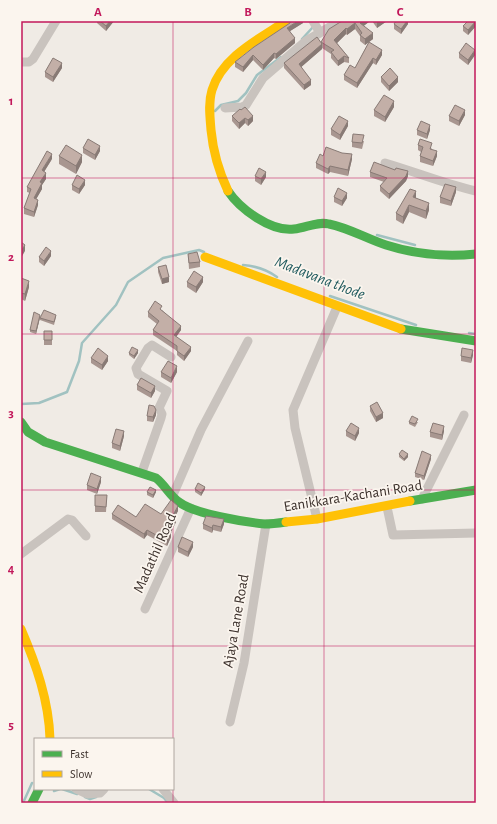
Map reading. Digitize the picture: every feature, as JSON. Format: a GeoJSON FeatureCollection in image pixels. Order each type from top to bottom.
{"type":"FeatureCollection","features":[{"type":"Feature","properties":{"kind":"street"},"geometry":{"type":"LineString","coordinates":[[21,62],[29,62],[33,59],[56,21]]}},
{"type":"Feature","properties":{"kind":"street"},"geometry":{"type":"LineString","coordinates":[[286,21],[242,51],[220,73],[211,92],[210,116],[220,172],[226,190],[235,202],[258,218],[282,229],[292,230],[324,223],[361,234],[387,246],[462,256],[476,254]]}},
{"type":"Feature","properties":{"kind":"street"},"geometry":{"type":"LineString","coordinates":[[313,21],[320,33]]}},
{"type":"Feature","properties":{"kind":"street"},"geometry":{"type":"LineString","coordinates":[[226,108],[242,107],[246,105],[263,78],[306,41],[340,21]]}},
{"type":"Feature","properties":{"kind":"street"},"geometry":{"type":"LineString","coordinates":[[385,163],[414,171],[448,185],[476,191]]}},
{"type":"Feature","properties":{"kind":"street"},"geometry":{"type":"LineString","coordinates":[[205,257],[400,329],[476,341]]}},
{"type":"Feature","properties":{"kind":"street"},"geometry":{"type":"LineString","coordinates":[[317,519],[295,428],[293,410],[337,307]]}},
{"type":"Feature","properties":{"kind":"street"},"geometry":{"type":"LineString","coordinates":[[173,495],[201,430],[248,341]]}},
{"type":"Feature","properties":{"kind":"street"},"geometry":{"type":"LineString","coordinates":[[142,472],[162,418],[159,408],[167,391],[138,374],[136,368],[148,348],[152,345],[172,357]]}},
{"type":"Feature","properties":{"kind":"street"},"geometry":{"type":"LineString","coordinates":[[422,499],[464,415]]}},
{"type":"Feature","properties":{"kind":"street","name":"Eanikkara-Kachani Road"},"geometry":{"type":"LineString","coordinates":[[21,422],[28,432],[45,442],[90,458],[142,472],[163,483],[178,502],[191,508],[201,512],[266,524],[317,519],[476,490]]}},
{"type":"Feature","properties":{"kind":"street"},"geometry":{"type":"LineString","coordinates":[[387,507],[393,535],[476,533]]}},
{"type":"Feature","properties":{"kind":"street","name":"Madathil Road"},"geometry":{"type":"LineString","coordinates":[[145,610],[191,508]]}},
{"type":"Feature","properties":{"kind":"street"},"geometry":{"type":"LineString","coordinates":[[21,554],[68,519],[72,520],[86,536]]}},
{"type":"Feature","properties":{"kind":"street","name":"Ajaya Lane Road"},"geometry":{"type":"LineString","coordinates":[[230,722],[244,663],[266,524]]}},
{"type":"Feature","properties":{"kind":"street"},"geometry":{"type":"LineString","coordinates":[[21,628],[32,652],[44,695],[50,738]]}},
{"type":"Feature","properties":{"kind":"street"},"geometry":{"type":"LineString","coordinates":[[32,803],[38,790]]}},
{"type":"Feature","properties":{"kind":"street"},"geometry":{"type":"LineString","coordinates":[[78,790],[87,794],[100,793],[103,790]]}},
{"type":"Feature","properties":{"kind":"street"},"geometry":{"type":"LineString","coordinates":[[164,790],[174,803]]}},
{"type":"Feature","properties":{"kind":"building"},"geometry":{"type":"Polygon","coordinates":[[[100,21],[110,21],[106,26],[100,21]]]}},
{"type":"Feature","properties":{"kind":"building"},"geometry":{"type":"Polygon","coordinates":[[[291,21],[298,21],[287,28],[295,38],[276,54],[274,53],[263,65],[253,55],[243,67],[235,62],[254,47],[290,23],[291,21]]]}},
{"type":"Feature","properties":{"kind":"building"},"geometry":{"type":"Polygon","coordinates":[[[342,21],[362,21],[360,23],[373,33],[365,39],[360,35],[362,33],[355,23],[347,29],[346,28],[334,40],[349,58],[344,56],[338,61],[331,52],[334,50],[321,42],[329,29],[342,21]]]}},
{"type":"Feature","properties":{"kind":"building"},"geometry":{"type":"Polygon","coordinates":[[[396,21],[407,21],[401,29],[394,24],[396,21]]]}},
{"type":"Feature","properties":{"kind":"building"},"geometry":{"type":"Polygon","coordinates":[[[468,21],[476,21],[468,30],[463,26],[468,21]]]}},
{"type":"Feature","properties":{"kind":"building"},"geometry":{"type":"Polygon","coordinates":[[[317,37],[322,44],[299,64],[311,80],[304,85],[284,63],[317,37]]]}},
{"type":"Feature","properties":{"kind":"building"},"geometry":{"type":"Polygon","coordinates":[[[369,42],[382,50],[376,60],[373,58],[357,83],[344,75],[350,65],[355,68],[369,42]]]}},
{"type":"Feature","properties":{"kind":"building"},"geometry":{"type":"Polygon","coordinates":[[[466,43],[475,50],[468,60],[459,53],[466,43]]]}},
{"type":"Feature","properties":{"kind":"building"},"geometry":{"type":"Polygon","coordinates":[[[53,58],[62,63],[53,77],[45,72],[53,58]]]}},
{"type":"Feature","properties":{"kind":"building"},"geometry":{"type":"Polygon","coordinates":[[[390,68],[398,77],[389,86],[381,77],[390,68]]]}},
{"type":"Feature","properties":{"kind":"building"},"geometry":{"type":"Polygon","coordinates":[[[384,95],[394,101],[385,117],[374,110],[384,95]]]}},
{"type":"Feature","properties":{"kind":"building"},"geometry":{"type":"Polygon","coordinates":[[[455,105],[465,110],[459,121],[449,116],[455,105]]]}},
{"type":"Feature","properties":{"kind":"building"},"geometry":{"type":"Polygon","coordinates":[[[245,107],[253,116],[248,120],[245,118],[239,123],[232,116],[240,109],[241,110],[245,107]]]}},
{"type":"Feature","properties":{"kind":"building"},"geometry":{"type":"Polygon","coordinates":[[[339,116],[348,121],[340,135],[331,129],[339,116]]]}},
{"type":"Feature","properties":{"kind":"building"},"geometry":{"type":"Polygon","coordinates":[[[421,121],[430,125],[427,134],[417,130],[421,121]]]}},
{"type":"Feature","properties":{"kind":"building"},"geometry":{"type":"Polygon","coordinates":[[[353,134],[364,135],[362,143],[352,142],[353,134]]]}},
{"type":"Feature","properties":{"kind":"building"},"geometry":{"type":"Polygon","coordinates":[[[88,139],[100,146],[95,155],[83,148],[88,139]]]}},
{"type":"Feature","properties":{"kind":"building"},"geometry":{"type":"Polygon","coordinates":[[[420,139],[432,143],[430,149],[437,151],[433,161],[420,156],[423,147],[418,145],[420,139]]]}},
{"type":"Feature","properties":{"kind":"building"},"geometry":{"type":"Polygon","coordinates":[[[66,145],[82,155],[76,166],[59,156],[66,145]]]}},
{"type":"Feature","properties":{"kind":"building"},"geometry":{"type":"Polygon","coordinates":[[[326,147],[342,153],[352,154],[348,170],[330,166],[328,169],[316,163],[320,154],[323,156],[326,147]]]}},
{"type":"Feature","properties":{"kind":"building"},"geometry":{"type":"Polygon","coordinates":[[[47,151],[52,154],[42,170],[46,173],[40,182],[42,183],[34,198],[38,200],[34,212],[24,208],[31,189],[27,187],[47,151]]]}},
{"type":"Feature","properties":{"kind":"building"},"geometry":{"type":"Polygon","coordinates":[[[374,162],[395,170],[396,168],[408,171],[406,176],[389,194],[380,186],[387,178],[370,172],[374,162]]]}},
{"type":"Feature","properties":{"kind":"building"},"geometry":{"type":"Polygon","coordinates":[[[259,168],[266,172],[261,179],[255,176],[259,168]]]}},
{"type":"Feature","properties":{"kind":"building"},"geometry":{"type":"Polygon","coordinates":[[[77,175],[85,180],[79,189],[72,185],[77,175]]]}},
{"type":"Feature","properties":{"kind":"building"},"geometry":{"type":"Polygon","coordinates":[[[445,184],[456,187],[451,201],[440,197],[445,184]]]}},
{"type":"Feature","properties":{"kind":"building"},"geometry":{"type":"Polygon","coordinates":[[[338,188],[347,193],[342,201],[334,197],[338,188]]]}},
{"type":"Feature","properties":{"kind":"building"},"geometry":{"type":"Polygon","coordinates":[[[410,189],[416,191],[413,197],[429,203],[426,211],[409,205],[403,217],[396,213],[410,189]]]}},
{"type":"Feature","properties":{"kind":"building"},"geometry":{"type":"Polygon","coordinates":[[[21,242],[25,245],[21,251],[21,242]]]}},
{"type":"Feature","properties":{"kind":"building"},"geometry":{"type":"Polygon","coordinates":[[[46,247],[51,251],[44,261],[39,257],[46,247]]]}},
{"type":"Feature","properties":{"kind":"building"},"geometry":{"type":"Polygon","coordinates":[[[197,252],[200,262],[189,263],[188,254],[197,252]]]}},
{"type":"Feature","properties":{"kind":"building"},"geometry":{"type":"Polygon","coordinates":[[[166,265],[169,277],[162,279],[158,267],[166,265]]]}},
{"type":"Feature","properties":{"kind":"building"},"geometry":{"type":"Polygon","coordinates":[[[194,271],[203,277],[196,287],[187,282],[194,271]]]}},
{"type":"Feature","properties":{"kind":"building"},"geometry":{"type":"Polygon","coordinates":[[[21,278],[29,281],[25,294],[21,293],[21,278]]]}},
{"type":"Feature","properties":{"kind":"building"},"geometry":{"type":"Polygon","coordinates":[[[155,301],[162,306],[160,309],[181,326],[174,335],[191,347],[184,356],[177,351],[177,346],[153,330],[159,321],[148,312],[155,301]]]}},
{"type":"Feature","properties":{"kind":"building"},"geometry":{"type":"Polygon","coordinates":[[[44,310],[56,315],[54,322],[40,318],[44,310]]]}},
{"type":"Feature","properties":{"kind":"building"},"geometry":{"type":"Polygon","coordinates":[[[34,312],[40,315],[36,331],[30,330],[34,312]]]}},
{"type":"Feature","properties":{"kind":"building"},"geometry":{"type":"Polygon","coordinates":[[[44,331],[52,331],[52,340],[44,340],[44,331]]]}},
{"type":"Feature","properties":{"kind":"building"},"geometry":{"type":"Polygon","coordinates":[[[132,347],[138,350],[134,356],[129,353],[132,347]]]}},
{"type":"Feature","properties":{"kind":"building"},"geometry":{"type":"Polygon","coordinates":[[[98,348],[108,356],[102,365],[91,358],[98,348]]]}},
{"type":"Feature","properties":{"kind":"building"},"geometry":{"type":"Polygon","coordinates":[[[462,348],[473,350],[471,358],[461,356],[462,348]]]}},
{"type":"Feature","properties":{"kind":"building"},"geometry":{"type":"Polygon","coordinates":[[[168,361],[177,366],[171,378],[161,372],[168,361]]]}},
{"type":"Feature","properties":{"kind":"building"},"geometry":{"type":"Polygon","coordinates":[[[141,378],[155,386],[151,393],[137,385],[141,378]]]}},
{"type":"Feature","properties":{"kind":"building"},"geometry":{"type":"Polygon","coordinates":[[[377,402],[383,413],[376,417],[370,406],[377,402]]]}},
{"type":"Feature","properties":{"kind":"building"},"geometry":{"type":"Polygon","coordinates":[[[149,405],[154,406],[156,410],[153,417],[147,416],[149,405]]]}},
{"type":"Feature","properties":{"kind":"building"},"geometry":{"type":"Polygon","coordinates":[[[412,416],[418,419],[415,424],[409,422],[412,416]]]}},
{"type":"Feature","properties":{"kind":"building"},"geometry":{"type":"Polygon","coordinates":[[[351,423],[359,428],[355,436],[346,431],[351,423]]]}},
{"type":"Feature","properties":{"kind":"building"},"geometry":{"type":"Polygon","coordinates":[[[433,423],[444,426],[442,435],[430,432],[433,423]]]}},
{"type":"Feature","properties":{"kind":"building"},"geometry":{"type":"Polygon","coordinates":[[[116,429],[124,431],[120,446],[112,443],[116,429]]]}},
{"type":"Feature","properties":{"kind":"building"},"geometry":{"type":"Polygon","coordinates":[[[402,450],[408,454],[404,459],[399,454],[402,450]]]}},
{"type":"Feature","properties":{"kind":"building"},"geometry":{"type":"Polygon","coordinates":[[[422,451],[431,455],[424,476],[415,473],[422,451]]]}},
{"type":"Feature","properties":{"kind":"building"},"geometry":{"type":"Polygon","coordinates":[[[91,473],[101,477],[97,489],[87,485],[91,473]]]}},
{"type":"Feature","properties":{"kind":"building"},"geometry":{"type":"Polygon","coordinates":[[[198,483],[205,487],[201,493],[195,489],[198,483]]]}},
{"type":"Feature","properties":{"kind":"building"},"geometry":{"type":"Polygon","coordinates":[[[150,487],[156,490],[153,495],[147,492],[150,487]]]}},
{"type":"Feature","properties":{"kind":"building"},"geometry":{"type":"Polygon","coordinates":[[[95,495],[107,495],[106,507],[95,506],[95,495]]]}},
{"type":"Feature","properties":{"kind":"building"},"geometry":{"type":"Polygon","coordinates":[[[171,500],[178,506],[173,515],[176,517],[169,530],[171,532],[167,541],[147,530],[144,534],[112,514],[118,505],[136,517],[145,504],[161,514],[171,500]]]}},
{"type":"Feature","properties":{"kind":"building"},"geometry":{"type":"Polygon","coordinates":[[[206,516],[224,519],[221,527],[213,525],[212,528],[203,524],[206,516]]]}},
{"type":"Feature","properties":{"kind":"building"},"geometry":{"type":"Polygon","coordinates":[[[182,537],[193,542],[188,552],[178,547],[182,537]]]}},
{"type":"Feature","properties":{"kind":"waterway"},"geometry":{"type":"LineString","coordinates":[[302,39],[313,27]]}},
{"type":"Feature","properties":{"kind":"waterway"},"geometry":{"type":"LineString","coordinates":[[215,111],[221,105],[238,101],[246,93],[257,75],[281,57]]}},
{"type":"Feature","properties":{"kind":"waterway"},"geometry":{"type":"LineString","coordinates":[[377,235],[415,245]]}},
{"type":"Feature","properties":{"kind":"waterway"},"geometry":{"type":"LineString","coordinates":[[21,404],[39,403],[67,392],[79,361],[82,343],[116,305],[128,282],[163,258],[199,250],[204,252]]}},
{"type":"Feature","properties":{"kind":"waterway","name":"Madavana thode"},"geometry":{"type":"LineString","coordinates":[[243,265],[261,268],[277,277]]}},
{"type":"Feature","properties":{"kind":"waterway","name":"Madavana thode"},"geometry":{"type":"LineString","coordinates":[[330,296],[416,325]]}},
{"type":"Feature","properties":{"kind":"waterway","name":"Madavana thode"},"geometry":{"type":"LineString","coordinates":[[469,333],[476,334]]}},
{"type":"Feature","properties":{"kind":"waterway"},"geometry":{"type":"LineString","coordinates":[[23,803],[32,783]]}},
{"type":"Feature","properties":{"kind":"waterway"},"geometry":{"type":"LineString","coordinates":[[65,790],[77,794]]}},
{"type":"Feature","properties":{"kind":"waterway"},"geometry":{"type":"LineString","coordinates":[[151,790],[164,798],[168,803]]}},
{"type":"Feature","properties":{"kind":"waterway"},"geometry":{"type":"LineString","coordinates":[[85,797],[90,799],[96,797]]}},
{"type":"Feature","properties":{"kind":"traffic: fast"},"geometry":{"type":"LineString","coordinates":[[228,191],[233,198],[248,212],[276,227],[294,229],[325,223],[344,228],[386,245],[408,251],[442,255],[476,254]]}},
{"type":"Feature","properties":{"kind":"traffic: fast"},"geometry":{"type":"LineString","coordinates":[[401,329],[476,341]]}},
{"type":"Feature","properties":{"kind":"traffic: fast"},"geometry":{"type":"LineString","coordinates":[[21,422],[28,432],[45,442],[156,478],[176,500],[196,510],[220,517],[256,523],[268,524],[286,522]]}},
{"type":"Feature","properties":{"kind":"traffic: fast"},"geometry":{"type":"LineString","coordinates":[[410,501],[476,490]]}},
{"type":"Feature","properties":{"kind":"traffic: fast"},"geometry":{"type":"LineString","coordinates":[[32,803],[38,790]]}},
{"type":"Feature","properties":{"kind":"traffic: slow"},"geometry":{"type":"LineString","coordinates":[[228,191],[213,146],[210,110],[212,90],[217,78],[233,58],[253,42],[286,21]]}},
{"type":"Feature","properties":{"kind":"traffic: slow"},"geometry":{"type":"LineString","coordinates":[[205,257],[401,329]]}},
{"type":"Feature","properties":{"kind":"traffic: slow"},"geometry":{"type":"LineString","coordinates":[[286,522],[317,519],[410,501]]}},
{"type":"Feature","properties":{"kind":"traffic: slow"},"geometry":{"type":"LineString","coordinates":[[21,629],[41,683],[47,711],[50,738]]}}]}
